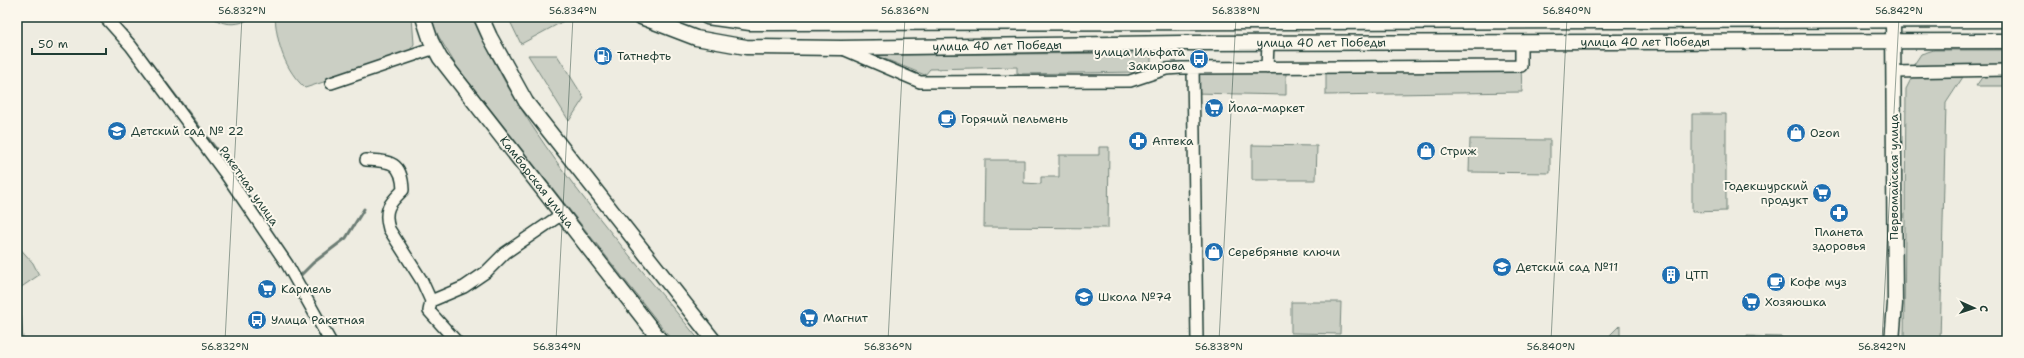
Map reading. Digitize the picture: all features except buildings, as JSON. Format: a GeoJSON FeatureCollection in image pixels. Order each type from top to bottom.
{"type":"FeatureCollection","features":[{"type":"Feature","properties":{"kind":"main road","name":"Камбарская улица"},"geometry":{"type":"LineString","coordinates":[[423,17],[440,58],[660,341]]}},
{"type":"Feature","properties":{"kind":"main road"},"geometry":{"type":"LineString","coordinates":[[481,17],[490,37],[526,102],[714,341]]}},
{"type":"Feature","properties":{"kind":"main road","name":"улица 40 лет Победы"},"geometry":{"type":"LineString","coordinates":[[641,17],[696,38],[746,47],[841,48],[1268,43],[2007,41]]}},
{"type":"Feature","properties":{"kind":"main road","name":"улица 40 лет Победы"},"geometry":{"type":"LineString","coordinates":[[707,17],[750,23],[1181,21],[1354,23],[2007,20]]}},
{"type":"Feature","properties":{"kind":"main road","name":"Первомайская улица"},"geometry":{"type":"LineString","coordinates":[[1893,21],[1895,298],[1893,338]]}},
{"type":"Feature","properties":{"kind":"street","name":"Ракетная улица"},"geometry":{"type":"LineString","coordinates":[[105,17],[131,46],[225,174],[287,264],[330,341]]}},
{"type":"Feature","properties":{"kind":"street"},"geometry":{"type":"LineString","coordinates":[[841,48],[920,82],[1130,81],[1166,69],[1521,66],[1521,42]]}},
{"type":"Feature","properties":{"kind":"street"},"geometry":{"type":"LineString","coordinates":[[1267,68],[1268,43]]}},
{"type":"Feature","properties":{"kind":"street"},"geometry":{"type":"LineString","coordinates":[[331,83],[435,48]]}},
{"type":"Feature","properties":{"kind":"street"},"geometry":{"type":"LineString","coordinates":[[1193,68],[1197,341]]}},
{"type":"Feature","properties":{"kind":"street"},"geometry":{"type":"LineString","coordinates":[[1894,72],[2007,70]]}},
{"type":"Feature","properties":{"kind":"street"},"geometry":{"type":"LineString","coordinates":[[366,160],[382,161],[395,165],[403,175],[403,190],[391,201],[387,211],[389,229],[422,280],[431,301],[429,311],[456,341]]}},
{"type":"Feature","properties":{"kind":"street"},"geometry":{"type":"LineString","coordinates":[[431,301],[464,287],[486,272],[505,253],[562,214]]}},
{"type":"Feature","properties":{"kind":"shaded area"},"geometry":{"type":"Polygon","coordinates":[[[212,17],[252,17],[243,22],[232,24],[221,22],[212,17]]]}},
{"type":"Feature","properties":{"kind":"shaded area"},"geometry":{"type":"Polygon","coordinates":[[[275,17],[412,17],[414,44],[407,55],[305,88],[292,73],[283,56],[275,17]]]}},
{"type":"Feature","properties":{"kind":"shaded area"},"geometry":{"type":"Polygon","coordinates":[[[431,17],[473,17],[494,61],[518,104],[545,146],[606,226],[700,341],[673,341],[457,67],[433,27],[431,17]]]}},
{"type":"Feature","properties":{"kind":"shaded area"},"geometry":{"type":"Polygon","coordinates":[[[508,17],[571,17],[521,44],[508,17]]]}},
{"type":"Feature","properties":{"kind":"shaded area"},"geometry":{"type":"Polygon","coordinates":[[[1934,50],[2007,50],[2007,65],[1913,66],[1921,54],[1934,50]]]}},
{"type":"Feature","properties":{"kind":"shaded area"},"geometry":{"type":"Polygon","coordinates":[[[1151,53],[1151,67],[1139,72],[1017,74],[1017,67],[930,69],[925,75],[875,55],[1151,53]]]}},
{"type":"Feature","properties":{"kind":"shaded area"},"geometry":{"type":"Polygon","coordinates":[[[528,55],[557,55],[584,98],[569,121],[528,55]]]}},
{"type":"Feature","properties":{"kind":"shaded area"},"geometry":{"type":"Polygon","coordinates":[[[1521,66],[1522,92],[1326,95],[1326,68],[1521,66]]]}},
{"type":"Feature","properties":{"kind":"shaded area"},"geometry":{"type":"Polygon","coordinates":[[[1193,68],[1286,68],[1286,95],[1193,93],[1193,68]]]}},
{"type":"Feature","properties":{"kind":"shaded area"},"geometry":{"type":"Polygon","coordinates":[[[1983,76],[2007,76],[2007,86],[1976,86],[1983,76]]]}},
{"type":"Feature","properties":{"kind":"shaded area"},"geometry":{"type":"Polygon","coordinates":[[[1912,77],[1963,77],[1946,103],[1940,341],[1904,341],[1906,89],[1912,77]]]}},
{"type":"Feature","properties":{"kind":"shaded area"},"geometry":{"type":"Polygon","coordinates":[[[1692,114],[1726,114],[1726,211],[1692,212],[1692,114]]]}},
{"type":"Feature","properties":{"kind":"shaded area"},"geometry":{"type":"Polygon","coordinates":[[[1470,139],[1550,140],[1550,173],[1469,172],[1470,139]]]}},
{"type":"Feature","properties":{"kind":"shaded area"},"geometry":{"type":"Polygon","coordinates":[[[1252,145],[1317,146],[1316,180],[1252,180],[1252,145]]]}},
{"type":"Feature","properties":{"kind":"shaded area"},"geometry":{"type":"Polygon","coordinates":[[[1099,147],[1109,147],[1108,228],[984,227],[985,160],[1024,160],[1024,183],[1041,184],[1041,177],[1059,177],[1059,155],[1099,155],[1099,147]]]}},
{"type":"Feature","properties":{"kind":"shaded area"},"geometry":{"type":"Polygon","coordinates":[[[17,245],[33,263],[39,275],[20,288],[23,341],[17,341],[17,245]]]}},
{"type":"Feature","properties":{"kind":"shaded area"},"geometry":{"type":"Polygon","coordinates":[[[1291,302],[1341,302],[1340,334],[1291,333],[1291,302]]]}},
{"type":"Feature","properties":{"kind":"shaded area"},"geometry":{"type":"Polygon","coordinates":[[[1620,325],[1620,341],[1604,341],[1620,325]]]}},
{"type":"Feature","properties":{"kind":"shaded area"},"geometry":{"type":"Polygon","coordinates":[[[1747,336],[1782,337],[1782,341],[1747,341],[1747,336]]]}},
{"type":"Feature","properties":{"kind":"waterway"},"geometry":{"type":"LineString","coordinates":[[126,31],[232,170],[271,232]]}},
{"type":"Feature","properties":{"kind":"waterway"},"geometry":{"type":"LineString","coordinates":[[299,277],[313,263],[346,238],[364,209]]}},
{"type":"Feature","properties":{"kind":"place","name":"Татнефть"},"geometry":{"type":"Point","coordinates":[603,56]}},
{"type":"Feature","properties":{"kind":"place","name":"улица Ильфата Закирова"},"geometry":{"type":"Point","coordinates":[1199,59]}},
{"type":"Feature","properties":{"kind":"place","name":"Йола-маркет"},"geometry":{"type":"Point","coordinates":[1214,108]}},
{"type":"Feature","properties":{"kind":"place","name":"Горячий пельмень"},"geometry":{"type":"Point","coordinates":[947,119]}},
{"type":"Feature","properties":{"kind":"place","name":"Детский сад № 22"},"geometry":{"type":"Point","coordinates":[117,131]}},
{"type":"Feature","properties":{"kind":"place","name":"Ozon"},"geometry":{"type":"Point","coordinates":[1796,133]}},
{"type":"Feature","properties":{"kind":"place","name":"Аптека"},"geometry":{"type":"Point","coordinates":[1138,141]}},
{"type":"Feature","properties":{"kind":"place","name":"Стриж"},"geometry":{"type":"Point","coordinates":[1426,151]}},
{"type":"Feature","properties":{"kind":"place","name":"Годекшурский продукт"},"geometry":{"type":"Point","coordinates":[1822,193]}},
{"type":"Feature","properties":{"kind":"place","name":"Планета здоровья"},"geometry":{"type":"Point","coordinates":[1839,213]}},
{"type":"Feature","properties":{"kind":"place","name":"Серебряные ключи"},"geometry":{"type":"Point","coordinates":[1214,252]}},
{"type":"Feature","properties":{"kind":"place","name":"Детский сад №11"},"geometry":{"type":"Point","coordinates":[1502,267]}},
{"type":"Feature","properties":{"kind":"place","name":"ЦТП"},"geometry":{"type":"Point","coordinates":[1671,275]}},
{"type":"Feature","properties":{"kind":"place","name":"Кофе муз"},"geometry":{"type":"Point","coordinates":[1776,282]}},
{"type":"Feature","properties":{"kind":"place","name":"Кармель"},"geometry":{"type":"Point","coordinates":[267,289]}},
{"type":"Feature","properties":{"kind":"place","name":"Школа №74"},"geometry":{"type":"Point","coordinates":[1084,297]}},
{"type":"Feature","properties":{"kind":"place","name":"Хозяюшка"},"geometry":{"type":"Point","coordinates":[1751,302]}},
{"type":"Feature","properties":{"kind":"place","name":"Магнит"},"geometry":{"type":"Point","coordinates":[809,318]}},
{"type":"Feature","properties":{"kind":"place","name":"Улица Ракетная"},"geometry":{"type":"Point","coordinates":[257,320]}}]}
